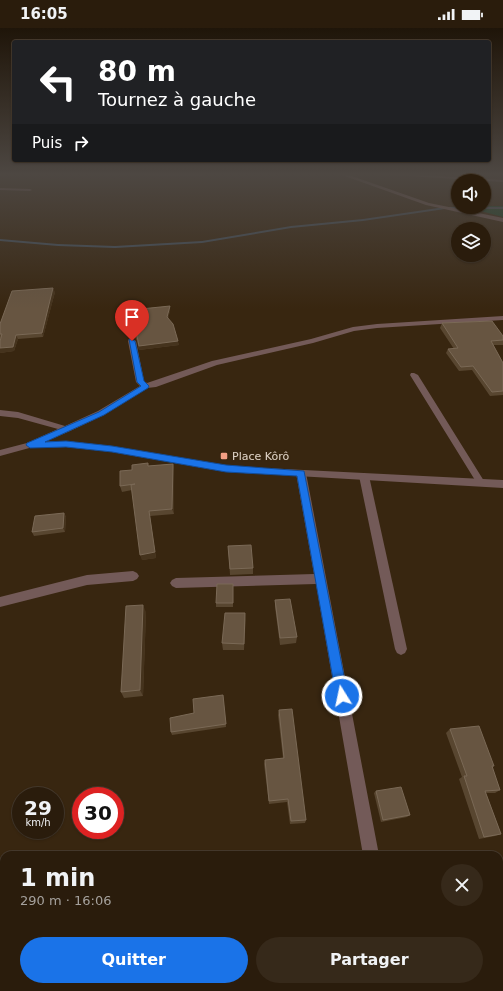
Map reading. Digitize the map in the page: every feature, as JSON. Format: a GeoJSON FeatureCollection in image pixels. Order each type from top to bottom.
{"type":"FeatureCollection","features":[{"type":"Feature","properties":{"kind":"street"},"geometry":{"type":"LineString","coordinates":[[0,453],[30,445],[67,429],[113,407],[145,386],[152,385],[215,363],[313,341],[353,329],[377,326],[503,318]]}},
{"type":"Feature","properties":{"kind":"street"},"geometry":{"type":"LineString","coordinates":[[132,341],[140,382],[145,386]]}},
{"type":"Feature","properties":{"kind":"street"},"geometry":{"type":"LineString","coordinates":[[414,375],[481,483]]}},
{"type":"Feature","properties":{"kind":"street"},"geometry":{"type":"LineString","coordinates":[[0,413],[18,415],[67,429]]}},
{"type":"Feature","properties":{"kind":"street"},"geometry":{"type":"LineString","coordinates":[[30,445],[74,445],[112,449],[226,468],[503,484]]}},
{"type":"Feature","properties":{"kind":"street"},"geometry":{"type":"LineString","coordinates":[[301,473],[370,851]]}},
{"type":"Feature","properties":{"kind":"street"},"geometry":{"type":"LineString","coordinates":[[364,476],[400,649]]}},
{"type":"Feature","properties":{"kind":"street"},"geometry":{"type":"LineString","coordinates":[[0,602],[87,580],[133,576]]}},
{"type":"Feature","properties":{"kind":"street"},"geometry":{"type":"LineString","coordinates":[[176,584],[320,579]]}},
{"type":"Feature","properties":{"kind":"building"},"geometry":{"type":"Polygon","coordinates":[[[53,288],[42,333],[16,335],[13,347],[0,348],[2,334],[0,334],[0,324],[12,291],[53,288]]]}},
{"type":"Feature","properties":{"kind":"building"},"geometry":{"type":"Polygon","coordinates":[[[170,306],[167,317],[173,324],[178,341],[139,346],[137,336],[133,331],[131,310],[170,306]]]}},
{"type":"Feature","properties":{"kind":"building"},"geometry":{"type":"Polygon","coordinates":[[[492,321],[503,336],[503,340],[491,341],[503,363],[503,391],[492,392],[473,366],[461,367],[448,349],[458,348],[442,323],[492,321]]]}},
{"type":"Feature","properties":{"kind":"building"},"geometry":{"type":"Polygon","coordinates":[[[148,463],[148,466],[173,464],[172,509],[149,511],[155,552],[140,555],[131,485],[135,484],[120,486],[120,471],[132,470],[132,465],[148,463]]]}},
{"type":"Feature","properties":{"kind":"building"},"geometry":{"type":"Polygon","coordinates":[[[64,513],[63,528],[32,532],[35,516],[64,513]]]}},
{"type":"Feature","properties":{"kind":"building"},"geometry":{"type":"Polygon","coordinates":[[[251,545],[253,568],[230,569],[228,546],[251,545]]]}},
{"type":"Feature","properties":{"kind":"building"},"geometry":{"type":"Polygon","coordinates":[[[217,584],[233,584],[233,603],[216,603],[217,584]]]}},
{"type":"Feature","properties":{"kind":"building"},"geometry":{"type":"Polygon","coordinates":[[[290,599],[297,637],[280,638],[275,600],[290,599]]]}},
{"type":"Feature","properties":{"kind":"building"},"geometry":{"type":"Polygon","coordinates":[[[143,605],[140,690],[121,692],[126,606],[143,605]]]}},
{"type":"Feature","properties":{"kind":"building"},"geometry":{"type":"Polygon","coordinates":[[[225,613],[245,613],[244,644],[222,643],[225,613]]]}},
{"type":"Feature","properties":{"kind":"building"},"geometry":{"type":"Polygon","coordinates":[[[223,695],[226,724],[171,732],[170,718],[194,713],[193,699],[223,695]]]}},
{"type":"Feature","properties":{"kind":"building"},"geometry":{"type":"Polygon","coordinates":[[[292,709],[306,820],[291,821],[288,799],[269,801],[265,760],[284,758],[279,710],[292,709]]]}},
{"type":"Feature","properties":{"kind":"building"},"geometry":{"type":"Polygon","coordinates":[[[479,726],[494,766],[492,766],[500,790],[485,791],[501,834],[484,837],[464,776],[467,776],[450,729],[479,726]]]}},
{"type":"Feature","properties":{"kind":"building"},"geometry":{"type":"Polygon","coordinates":[[[401,787],[410,815],[383,820],[376,791],[401,787]]]}},
{"type":"Feature","properties":{"kind":"waterway"},"geometry":{"type":"LineString","coordinates":[[0,240],[58,245],[115,247],[202,242],[291,227],[370,219]]}},
{"type":"Feature","properties":{"kind":"place","name":"Place Kôrô"},"geometry":{"type":"Point","coordinates":[224,456]}},
{"type":"Feature","properties":{"kind":"route"},"geometry":{"type":"LineString","coordinates":[[132,341],[140,382],[145,386],[113,407],[30,445],[66,444],[112,449],[226,468],[301,473],[342,696]]}}]}
